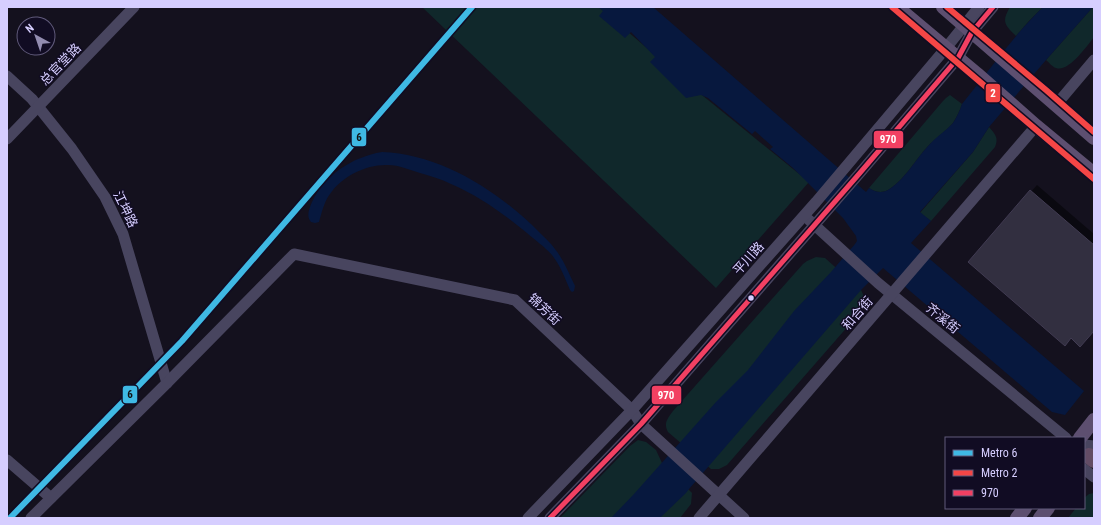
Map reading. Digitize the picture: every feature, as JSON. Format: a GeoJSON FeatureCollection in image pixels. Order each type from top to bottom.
{"type":"FeatureCollection","features":[{"type":"Feature","properties":{"kind":"main road"},"geometry":{"type":"LineString","coordinates":[[897,7],[1094,174]]}},
{"type":"Feature","properties":{"kind":"main road"},"geometry":{"type":"LineString","coordinates":[[943,7],[1094,138]]}},
{"type":"Feature","properties":{"kind":"main road"},"geometry":{"type":"LineString","coordinates":[[1081,437],[1094,420]]}},
{"type":"Feature","properties":{"kind":"main road"},"geometry":{"type":"LineString","coordinates":[[1017,518],[1024,509]]}},
{"type":"Feature","properties":{"kind":"main road"},"geometry":{"type":"LineString","coordinates":[[1040,518],[1047,509]]}},
{"type":"Feature","properties":{"kind":"street","name":"总官堂路"},"geometry":{"type":"LineString","coordinates":[[7,139],[134,7]]}},
{"type":"Feature","properties":{"kind":"street","name":"平川路"},"geometry":{"type":"LineString","coordinates":[[550,518],[642,424],[958,58],[968,28],[979,7]]}},
{"type":"Feature","properties":{"kind":"street","name":"平川路"},"geometry":{"type":"LineString","coordinates":[[528,518],[632,410],[805,215],[946,48],[993,7]]}},
{"type":"Feature","properties":{"kind":"street"},"geometry":{"type":"LineString","coordinates":[[1056,105],[1094,60]]}},
{"type":"Feature","properties":{"kind":"street","name":"江坤路"},"geometry":{"type":"LineString","coordinates":[[7,76],[32,99],[72,149],[105,196],[123,234],[167,383]]}},
{"type":"Feature","properties":{"kind":"street","name":"和合街"},"geometry":{"type":"LineString","coordinates":[[699,518],[1036,126]]}},
{"type":"Feature","properties":{"kind":"street","name":"齐溪街"},"geometry":{"type":"LineString","coordinates":[[805,215],[878,283],[895,290],[1065,437]]}},
{"type":"Feature","properties":{"kind":"street","name":"锦芳街"},"geometry":{"type":"LineString","coordinates":[[167,383],[294,254],[515,300],[632,410],[642,424],[656,438],[744,518]]}},
{"type":"Feature","properties":{"kind":"street"},"geometry":{"type":"LineString","coordinates":[[31,518],[167,383]]}},
{"type":"Feature","properties":{"kind":"street"},"geometry":{"type":"LineString","coordinates":[[1088,455],[1094,477]]}},
{"type":"Feature","properties":{"kind":"street"},"geometry":{"type":"LineString","coordinates":[[7,460],[51,498]]}},
{"type":"Feature","properties":{"kind":"green space"},"geometry":{"type":"Polygon","coordinates":[[[422,7],[599,7],[697,91],[809,182],[716,288],[422,7]]]}},
{"type":"Feature","properties":{"kind":"green space"},"geometry":{"type":"Polygon","coordinates":[[[1010,7],[1043,7],[1016,36],[1009,29],[1005,20],[1010,7]]]}},
{"type":"Feature","properties":{"kind":"green space"},"geometry":{"type":"Polygon","coordinates":[[[1093,7],[1094,37],[1077,58],[1066,67],[1053,67],[1046,60],[1093,7]]]}},
{"type":"Feature","properties":{"kind":"green space"},"geometry":{"type":"Polygon","coordinates":[[[950,95],[962,104],[953,123],[930,144],[904,176],[892,187],[882,192],[869,188],[943,101],[950,95]]]}},
{"type":"Feature","properties":{"kind":"green space"},"geometry":{"type":"Polygon","coordinates":[[[989,127],[996,136],[997,141],[995,147],[931,221],[920,213],[973,152],[989,127]]]}},
{"type":"Feature","properties":{"kind":"green space"},"geometry":{"type":"Polygon","coordinates":[[[816,257],[825,258],[861,290],[864,298],[862,307],[856,317],[727,465],[719,469],[711,469],[668,432],[666,423],[668,418],[803,264],[816,257]]]}},
{"type":"Feature","properties":{"kind":"green space"},"geometry":{"type":"Polygon","coordinates":[[[638,440],[646,442],[656,450],[662,463],[692,493],[691,504],[680,518],[560,518],[630,446],[638,440]]]}},
{"type":"Feature","properties":{"kind":"green space"},"geometry":{"type":"Polygon","coordinates":[[[1094,493],[1094,518],[1068,518],[1075,509],[1085,509],[1085,497],[1089,494],[1094,493]]]}},
{"type":"Feature","properties":{"kind":"water"},"geometry":{"type":"Polygon","coordinates":[[[598,7],[653,7],[866,192],[869,188],[882,192],[886,191],[898,182],[930,144],[953,123],[962,104],[1011,42],[1043,7],[1093,7],[989,127],[973,152],[920,212],[931,221],[911,243],[1084,391],[1065,415],[1052,412],[883,268],[861,290],[686,493],[660,518],[611,518],[716,402],[748,370],[794,311],[831,272],[857,241],[856,236],[843,218],[793,168],[770,149],[773,147],[755,131],[752,134],[708,98],[701,95],[686,98],[650,62],[655,57],[631,32],[625,38],[599,16],[603,11],[598,7]]]}},
{"type":"Feature","properties":{"kind":"water"},"geometry":{"type":"Polygon","coordinates":[[[382,152],[404,154],[447,168],[468,178],[507,203],[548,241],[558,253],[564,262],[575,286],[574,291],[572,292],[570,290],[560,267],[549,252],[500,212],[471,194],[447,182],[400,167],[380,165],[356,172],[341,182],[328,197],[323,207],[319,222],[315,223],[309,220],[308,215],[312,202],[324,184],[332,176],[350,163],[360,158],[382,152]]]}},
{"type":"Feature","properties":{"kind":"building"},"geometry":{"type":"Polygon","coordinates":[[[1030,190],[1094,245],[1094,331],[1080,347],[1071,338],[1065,346],[968,262],[1030,190]]]}},
{"type":"Feature","properties":{"kind":"metro line","name":"6"},"geometry":{"type":"LineString","coordinates":[[10,518],[182,341],[472,7]]}},
{"type":"Feature","properties":{"kind":"metro line","name":"2"},"geometry":{"type":"LineString","coordinates":[[892,7],[1094,179]]}},
{"type":"Feature","properties":{"kind":"metro line","name":"2"},"geometry":{"type":"LineString","coordinates":[[947,7],[1094,132]]}},
{"type":"Feature","properties":{"kind":"transit line","name":"970"},"geometry":{"type":"LineString","coordinates":[[550,518],[641,424],[859,174],[958,58],[972,32],[993,7]]}}]}
